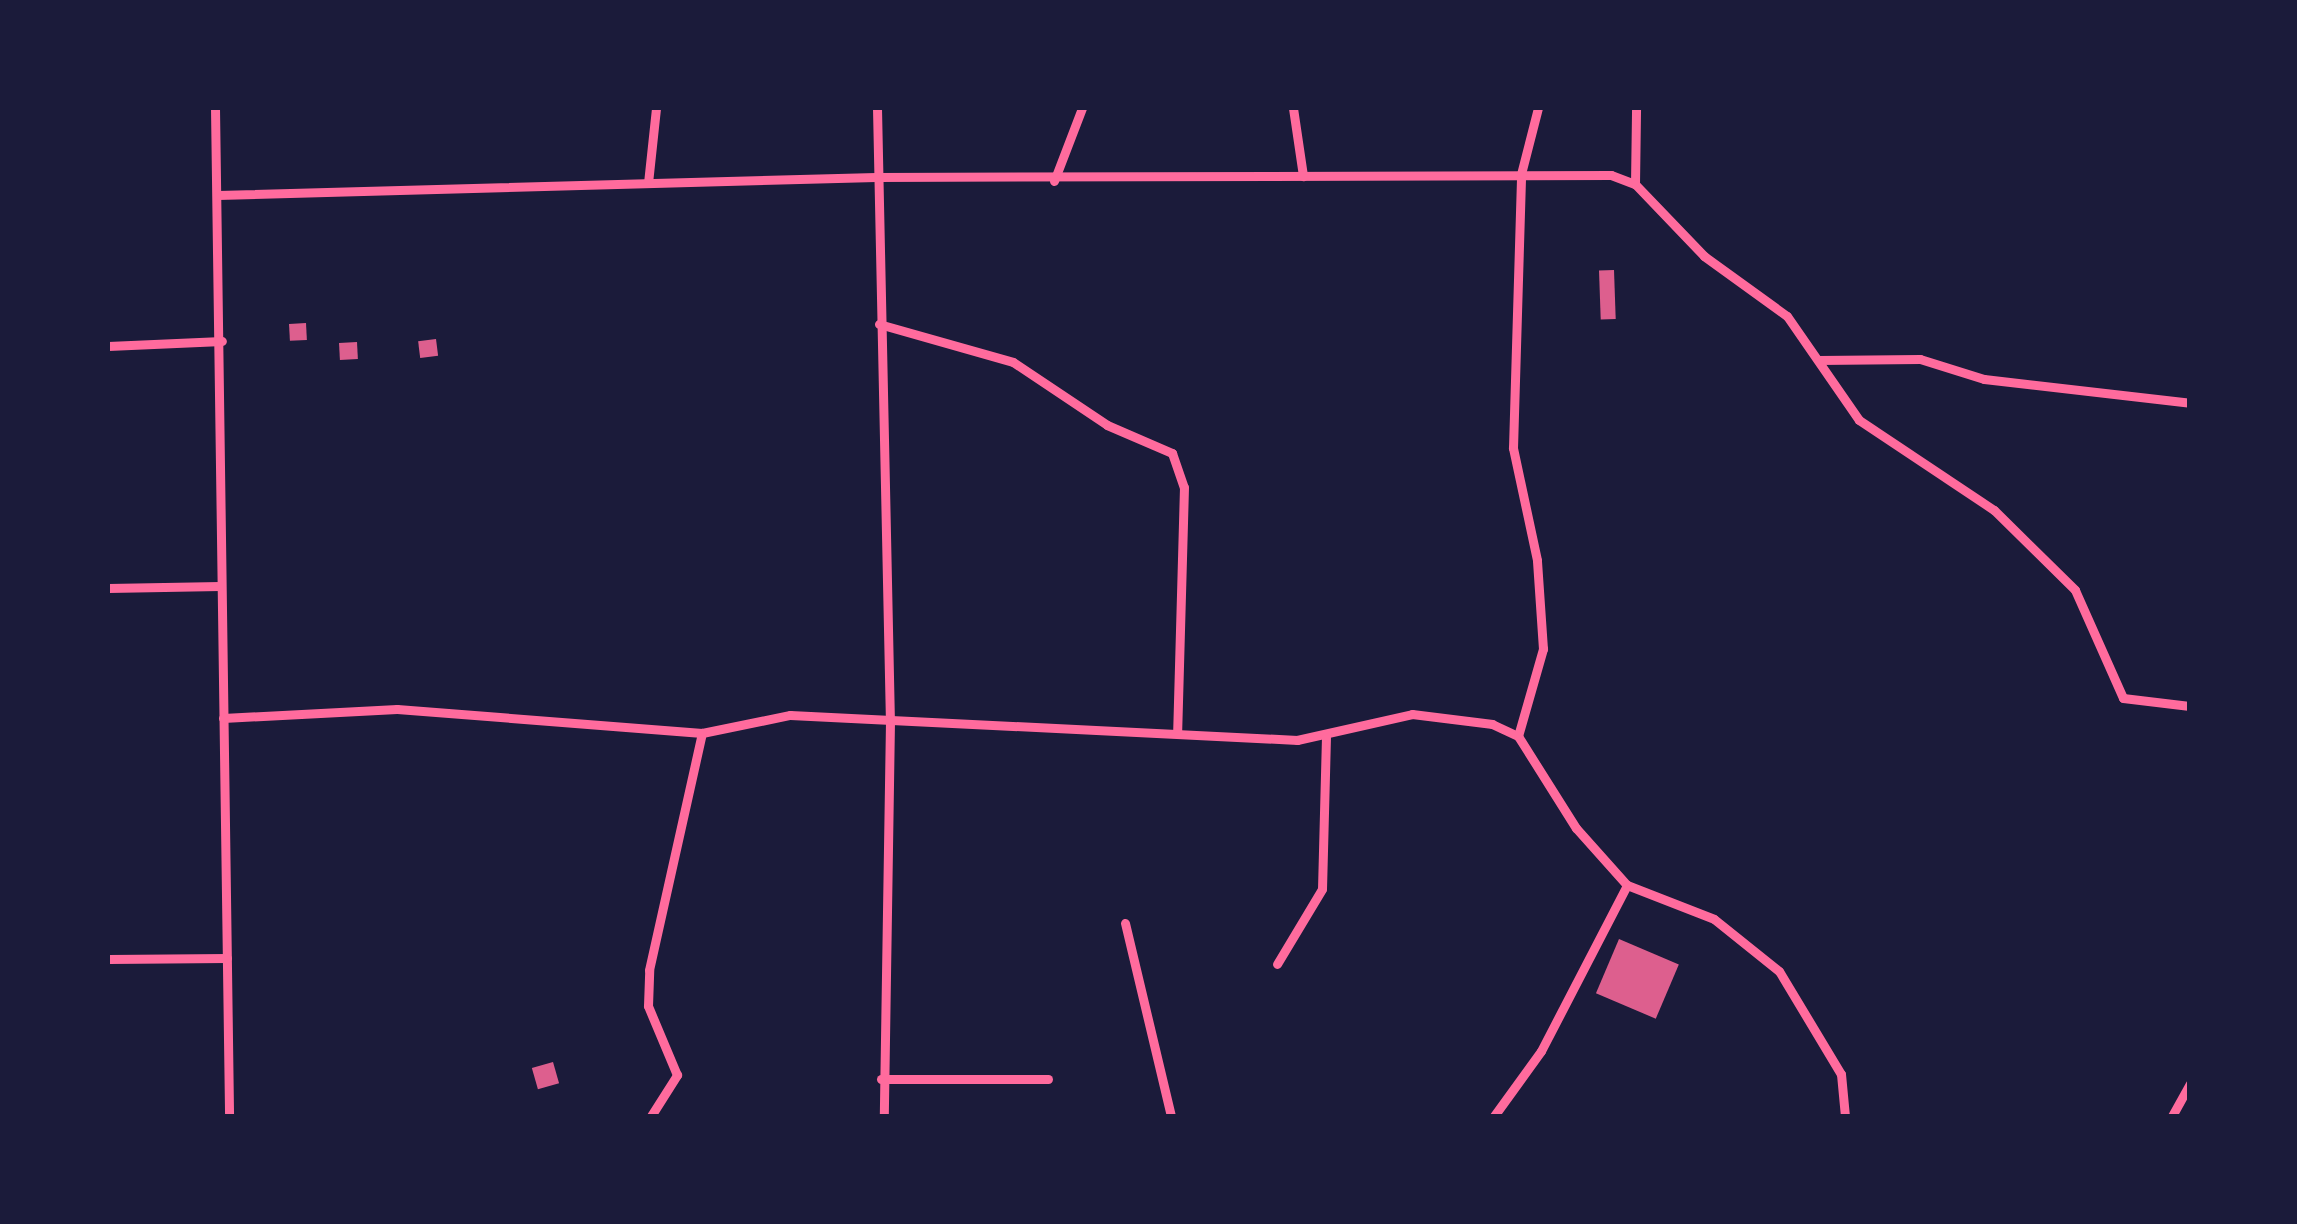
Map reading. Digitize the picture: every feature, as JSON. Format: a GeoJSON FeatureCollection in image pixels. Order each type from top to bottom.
{"type":"FeatureCollection","features":[{"type":"Feature","properties":{"kind":"street"},"geometry":{"type":"LineString","coordinates":[[215,108],[222,342],[220,586],[229,1116]]}},
{"type":"Feature","properties":{"kind":"street"},"geometry":{"type":"LineString","coordinates":[[648,183],[656,108]]}},
{"type":"Feature","properties":{"kind":"street"},"geometry":{"type":"LineString","coordinates":[[878,108],[876,177],[890,720],[884,1116]]}},
{"type":"Feature","properties":{"kind":"street"},"geometry":{"type":"LineString","coordinates":[[1054,181],[1082,108]]}},
{"type":"Feature","properties":{"kind":"street"},"geometry":{"type":"LineString","coordinates":[[1292,108],[1302,176]]}},
{"type":"Feature","properties":{"kind":"street"},"geometry":{"type":"LineString","coordinates":[[1518,736],[1543,649],[1537,560],[1513,448],[1522,174],[1538,108]]}},
{"type":"Feature","properties":{"kind":"street"},"geometry":{"type":"LineString","coordinates":[[1636,108],[1636,184]]}},
{"type":"Feature","properties":{"kind":"street"},"geometry":{"type":"LineString","coordinates":[[218,195],[876,177],[1054,181],[1611,174],[1636,184],[1704,256],[1787,316],[1859,420],[1994,510],[2076,590],[2123,698],[2190,706]]}},
{"type":"Feature","properties":{"kind":"street"},"geometry":{"type":"LineString","coordinates":[[879,324],[1013,362],[1108,425],[1172,454],[1184,487],[1178,732]]}},
{"type":"Feature","properties":{"kind":"street"},"geometry":{"type":"LineString","coordinates":[[108,346],[222,342]]}},
{"type":"Feature","properties":{"kind":"street"},"geometry":{"type":"LineString","coordinates":[[1818,360],[1920,359],[1984,379],[2190,403]]}},
{"type":"Feature","properties":{"kind":"street"},"geometry":{"type":"LineString","coordinates":[[108,588],[220,586]]}},
{"type":"Feature","properties":{"kind":"street"},"geometry":{"type":"LineString","coordinates":[[223,718],[397,708],[702,732],[790,715],[1326,738],[1412,714],[1492,724],[1518,736],[1576,828],[1627,885],[1714,919],[1780,971],[1841,1074],[1844,1116]]}},
{"type":"Feature","properties":{"kind":"street"},"geometry":{"type":"LineString","coordinates":[[650,1116],[677,1074],[648,1006],[649,970],[702,732]]}},
{"type":"Feature","properties":{"kind":"street"},"geometry":{"type":"LineString","coordinates":[[1278,964],[1322,889],[1326,738]]}},
{"type":"Feature","properties":{"kind":"street"},"geometry":{"type":"LineString","coordinates":[[1494,1116],[1541,1050],[1627,885]]}},
{"type":"Feature","properties":{"kind":"street"},"geometry":{"type":"LineString","coordinates":[[1125,923],[1171,1116]]}},
{"type":"Feature","properties":{"kind":"street"},"geometry":{"type":"LineString","coordinates":[[108,958],[227,958]]}},
{"type":"Feature","properties":{"kind":"street"},"geometry":{"type":"LineString","coordinates":[[882,1080],[1048,1079]]}},
{"type":"Feature","properties":{"kind":"street"},"geometry":{"type":"LineString","coordinates":[[2172,1116],[2190,1084]]}},
{"type":"Feature","properties":{"kind":"building"},"geometry":{"type":"Polygon","coordinates":[[[1614,270],[1616,319],[1601,319],[1599,271],[1614,270]]]}},
{"type":"Feature","properties":{"kind":"building"},"geometry":{"type":"Polygon","coordinates":[[[306,323],[307,340],[290,341],[289,324],[306,323]]]}},
{"type":"Feature","properties":{"kind":"building"},"geometry":{"type":"Polygon","coordinates":[[[436,339],[438,356],[420,358],[418,341],[436,339]]]}},
{"type":"Feature","properties":{"kind":"building"},"geometry":{"type":"Polygon","coordinates":[[[357,342],[358,359],[340,360],[339,343],[357,342]]]}},
{"type":"Feature","properties":{"kind":"building"},"geometry":{"type":"Polygon","coordinates":[[[1619,939],[1679,964],[1656,1019],[1596,993],[1619,939]]]}},
{"type":"Feature","properties":{"kind":"building"},"geometry":{"type":"Polygon","coordinates":[[[553,1062],[559,1083],[538,1089],[532,1068],[553,1062]]]}}]}
